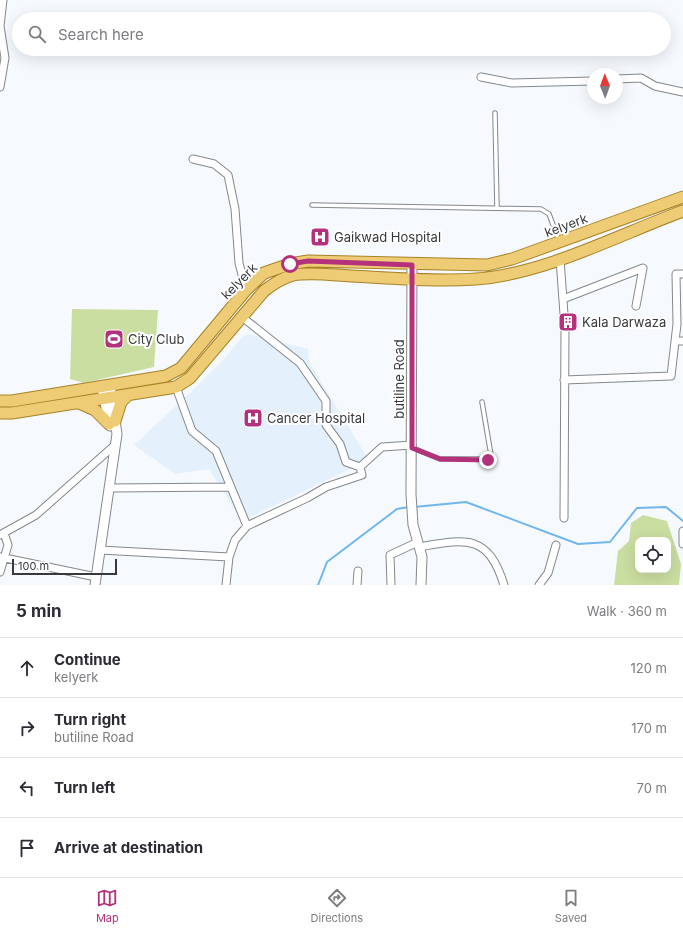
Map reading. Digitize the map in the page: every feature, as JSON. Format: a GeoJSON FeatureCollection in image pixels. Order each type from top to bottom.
{"type":"FeatureCollection","features":[{"type":"Feature","properties":{"kind":"main road","name":"kelyerk"},"geometry":{"type":"LineString","coordinates":[[0,401],[166,376],[181,368],[246,290],[264,273],[290,264],[308,261],[412,265],[487,265],[512,259],[683,197]]}},
{"type":"Feature","properties":{"kind":"main road"},"geometry":{"type":"LineString","coordinates":[[0,413],[76,403],[176,387],[190,378],[264,291],[278,280],[293,276],[314,274],[412,279],[483,278],[506,275],[560,260],[683,211]]}},
{"type":"Feature","properties":{"kind":"main road"},"geometry":{"type":"LineString","coordinates":[[76,403],[95,410],[112,422],[121,402],[128,395]]}},
{"type":"Feature","properties":{"kind":"street"},"geometry":{"type":"LineString","coordinates":[[0,87],[5,58],[1,41],[0,26],[3,0]]}},
{"type":"Feature","properties":{"kind":"street"},"geometry":{"type":"LineString","coordinates":[[481,77],[512,83],[587,81]]}},
{"type":"Feature","properties":{"kind":"street"},"geometry":{"type":"LineString","coordinates":[[623,79],[641,78],[655,86],[683,92]]}},
{"type":"Feature","properties":{"kind":"street"},"geometry":{"type":"LineString","coordinates":[[193,159],[214,164],[228,175],[235,209],[239,263],[246,290]]}},
{"type":"Feature","properties":{"kind":"street"},"geometry":{"type":"LineString","coordinates":[[560,260],[563,299],[564,518]]}},
{"type":"Feature","properties":{"kind":"street","name":"butiline Road"},"geometry":{"type":"LineString","coordinates":[[412,265],[411,494],[413,525],[422,557],[421,585]]}},
{"type":"Feature","properties":{"kind":"street"},"geometry":{"type":"LineString","coordinates":[[563,299],[643,268],[636,306]]}},
{"type":"Feature","properties":{"kind":"street"},"geometry":{"type":"LineString","coordinates":[[564,380],[671,376],[677,324],[676,274],[683,274]]}},
{"type":"Feature","properties":{"kind":"street"},"geometry":{"type":"LineString","coordinates":[[242,317],[300,363],[326,401],[326,424],[340,444],[346,462],[360,467]]}},
{"type":"Feature","properties":{"kind":"street"},"geometry":{"type":"LineString","coordinates":[[675,341],[683,341]]}},
{"type":"Feature","properties":{"kind":"street"},"geometry":{"type":"LineString","coordinates":[[2,558],[95,581],[117,434],[112,422],[106,385]]}},
{"type":"Feature","properties":{"kind":"street"},"geometry":{"type":"LineString","coordinates":[[176,387],[192,431],[216,451],[247,526]]}},
{"type":"Feature","properties":{"kind":"street"},"geometry":{"type":"LineString","coordinates":[[0,572],[2,558],[8,545],[2,534],[36,515],[116,444]]}},
{"type":"Feature","properties":{"kind":"street"},"geometry":{"type":"LineString","coordinates":[[360,467],[382,447],[412,447]]}},
{"type":"Feature","properties":{"kind":"street"},"geometry":{"type":"LineString","coordinates":[[226,585],[229,557],[236,540],[247,526],[308,498],[326,487],[362,475],[360,467]]}},
{"type":"Feature","properties":{"kind":"street"},"geometry":{"type":"LineString","coordinates":[[110,488],[230,487]]}},
{"type":"Feature","properties":{"kind":"street"},"geometry":{"type":"LineString","coordinates":[[682,532],[683,544]]}},
{"type":"Feature","properties":{"kind":"street"},"geometry":{"type":"LineString","coordinates":[[391,585],[390,554],[419,545],[453,541],[470,542],[484,548],[498,567],[504,585]]}},
{"type":"Feature","properties":{"kind":"street"},"geometry":{"type":"LineString","coordinates":[[539,585],[548,572],[556,545]]}},
{"type":"Feature","properties":{"kind":"street"},"geometry":{"type":"LineString","coordinates":[[100,550],[229,557]]}},
{"type":"Feature","properties":{"kind":"street"},"geometry":{"type":"LineString","coordinates":[[356,585],[358,571]]}},
{"type":"Feature","properties":{"kind":"lane"},"geometry":{"type":"LineString","coordinates":[[495,113],[497,208]]}},
{"type":"Feature","properties":{"kind":"lane"},"geometry":{"type":"LineString","coordinates":[[312,205],[545,210],[549,214],[559,242]]}},
{"type":"Feature","properties":{"kind":"lane"},"geometry":{"type":"LineString","coordinates":[[412,447],[440,459],[490,459],[491,455],[482,402]]}},
{"type":"Feature","properties":{"kind":"shaded area","name":"Cancer Hospital"},"geometry":{"type":"Polygon","coordinates":[[[248,334],[308,349],[309,362],[369,460],[242,521],[209,469],[175,474],[134,445],[222,361],[242,337],[248,334]]]}},
{"type":"Feature","properties":{"kind":"green space","name":"City Club"},"geometry":{"type":"Polygon","coordinates":[[[72,309],[158,310],[154,367],[84,383],[70,379],[72,309]]]}},
{"type":"Feature","properties":{"kind":"green space"},"geometry":{"type":"Polygon","coordinates":[[[643,515],[667,521],[681,564],[679,585],[614,585],[618,551],[629,541],[631,523],[643,515]]]}},
{"type":"Feature","properties":{"kind":"waterway"},"geometry":{"type":"LineString","coordinates":[[414,507],[466,502],[578,544],[610,542],[637,508],[666,507],[683,521]]}},
{"type":"Feature","properties":{"kind":"waterway"},"geometry":{"type":"LineString","coordinates":[[318,585],[327,562],[397,509],[409,507]]}},
{"type":"Feature","properties":{"kind":"place","name":"Gaikwad Hospital"},"geometry":{"type":"Point","coordinates":[320,237]}},
{"type":"Feature","properties":{"kind":"place","name":"Kala Darwaza"},"geometry":{"type":"Point","coordinates":[568,322]}},
{"type":"Feature","properties":{"kind":"place","name":"City Club"},"geometry":{"type":"Point","coordinates":[114,339]}},
{"type":"Feature","properties":{"kind":"place","name":"Cancer Hospital"},"geometry":{"type":"Point","coordinates":[253,418]}},
{"type":"Feature","properties":{"kind":"route"},"geometry":{"type":"LineString","coordinates":[[290,264],[308,261],[412,265],[412,448],[440,459],[488,460]]}}]}
